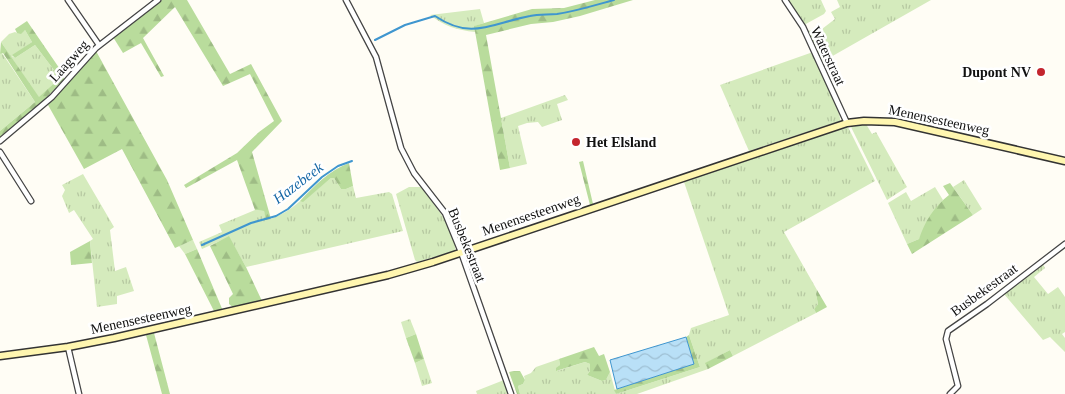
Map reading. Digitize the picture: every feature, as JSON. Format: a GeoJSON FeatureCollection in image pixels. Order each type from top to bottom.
{"type":"FeatureCollection","features":[{"type":"Feature","properties":{"kind":"street"},"geometry":{"type":"LineString","coordinates":[[68,0],[99,45]]}},
{"type":"Feature","properties":{"kind":"street","name":"Laagweg"},"geometry":{"type":"LineString","coordinates":[[0,141],[52,97],[99,45],[158,0]]}},
{"type":"Feature","properties":{"kind":"street","name":"Busbekestraat"},"geometry":{"type":"LineString","coordinates":[[346,0],[376,57],[401,148],[414,173],[445,213],[461,252],[511,394]]}},
{"type":"Feature","properties":{"kind":"street","name":"Waterstraat"},"geometry":{"type":"LineString","coordinates":[[785,0],[803,27],[847,123]]}},
{"type":"Feature","properties":{"kind":"street","name":"Menensesteenweg"},"geometry":{"type":"LineString","coordinates":[[0,356],[68,347],[114,338],[373,279],[461,252],[847,123],[864,121],[894,122],[1065,161]]}},
{"type":"Feature","properties":{"kind":"street"},"geometry":{"type":"LineString","coordinates":[[0,152],[31,202]]}},
{"type":"Feature","properties":{"kind":"street","name":"Busbekestraat"},"geometry":{"type":"LineString","coordinates":[[950,394],[958,386],[946,340],[948,331],[987,304],[1065,244]]}},
{"type":"Feature","properties":{"kind":"street"},"geometry":{"type":"LineString","coordinates":[[68,347],[79,394]]}},
{"type":"Feature","properties":{"kind":"green space"},"geometry":{"type":"Polygon","coordinates":[[[162,0],[187,0],[230,74],[251,64],[282,121],[252,152],[271,219],[266,220],[264,211],[255,210],[237,160],[186,188],[184,185],[237,153],[274,121],[250,74],[223,86],[175,7],[143,38],[164,76],[161,77],[141,43],[123,53],[113,37],[162,0]]]}},
{"type":"Feature","properties":{"kind":"green space"},"geometry":{"type":"Polygon","coordinates":[[[595,0],[633,0],[580,16],[553,22],[531,24],[486,35],[510,168],[500,170],[474,26],[532,9],[564,8],[595,0]]]}},
{"type":"Feature","properties":{"kind":"green space"},"geometry":{"type":"Polygon","coordinates":[[[788,0],[821,0],[826,11],[804,25],[788,0]]]}},
{"type":"Feature","properties":{"kind":"green space"},"geometry":{"type":"Polygon","coordinates":[[[837,0],[931,0],[822,62],[807,31],[822,29],[835,19],[831,12],[840,7],[837,0]]]}},
{"type":"Feature","properties":{"kind":"green space"},"geometry":{"type":"Polygon","coordinates":[[[480,9],[484,23],[475,26],[475,32],[451,27],[430,15],[480,9]]]}},
{"type":"Feature","properties":{"kind":"green space"},"geometry":{"type":"Polygon","coordinates":[[[27,21],[64,75],[64,80],[42,102],[0,137],[0,131],[35,102],[3,53],[0,54],[1,42],[39,97],[60,78],[35,45],[15,58],[12,55],[32,42],[25,30],[21,34],[17,33],[15,29],[27,21]]]}},
{"type":"Feature","properties":{"kind":"green space"},"geometry":{"type":"Polygon","coordinates":[[[25,30],[32,42],[12,56],[15,58],[35,45],[60,78],[39,98],[1,42],[9,34],[25,30]]]}},
{"type":"Feature","properties":{"kind":"green space"},"geometry":{"type":"Polygon","coordinates":[[[96,51],[167,180],[193,240],[175,248],[122,149],[84,169],[48,105],[96,51]]]}},
{"type":"Feature","properties":{"kind":"green space"},"geometry":{"type":"Polygon","coordinates":[[[813,52],[834,98],[840,115],[840,121],[749,151],[720,85],[813,52]]]}},
{"type":"Feature","properties":{"kind":"green space"},"geometry":{"type":"Polygon","coordinates":[[[2,53],[35,102],[0,131],[0,54],[2,53]]]}},
{"type":"Feature","properties":{"kind":"green space"},"geometry":{"type":"Polygon","coordinates":[[[565,95],[568,100],[557,104],[562,120],[542,127],[538,122],[518,126],[527,164],[510,168],[501,118],[565,95]]]}},
{"type":"Feature","properties":{"kind":"green space"},"geometry":{"type":"Polygon","coordinates":[[[866,124],[872,134],[876,132],[907,187],[887,200],[851,127],[866,124]]]}},
{"type":"Feature","properties":{"kind":"green space"},"geometry":{"type":"Polygon","coordinates":[[[848,127],[875,181],[784,232],[817,290],[818,304],[814,309],[816,313],[733,356],[730,350],[706,363],[708,369],[637,394],[616,394],[700,367],[689,335],[691,328],[729,315],[684,182],[801,141],[848,127]]]}},
{"type":"Feature","properties":{"kind":"green space"},"geometry":{"type":"Polygon","coordinates":[[[583,161],[593,204],[590,205],[579,162],[583,161]]]}},
{"type":"Feature","properties":{"kind":"green space"},"geometry":{"type":"Polygon","coordinates":[[[349,163],[353,186],[341,189],[334,178],[331,178],[303,202],[300,201],[323,179],[349,163]]]}},
{"type":"Feature","properties":{"kind":"green space"},"geometry":{"type":"Polygon","coordinates":[[[83,174],[114,227],[110,230],[115,271],[126,267],[134,291],[117,296],[117,304],[97,307],[90,241],[93,239],[74,210],[69,213],[62,196],[65,190],[62,185],[83,174]]]}},
{"type":"Feature","properties":{"kind":"green space"},"geometry":{"type":"Polygon","coordinates":[[[331,178],[334,178],[341,189],[353,186],[356,198],[389,192],[392,194],[403,231],[246,267],[229,237],[202,249],[199,242],[222,232],[219,225],[255,210],[264,211],[267,220],[276,217],[300,201],[303,201],[331,178]]]}},
{"type":"Feature","properties":{"kind":"green space"},"geometry":{"type":"Polygon","coordinates":[[[964,180],[982,209],[973,215],[953,187],[964,180]]]}},
{"type":"Feature","properties":{"kind":"green space"},"geometry":{"type":"Polygon","coordinates":[[[950,183],[973,215],[912,254],[907,244],[919,239],[931,215],[949,195],[943,186],[950,183]]]}},
{"type":"Feature","properties":{"kind":"green space"},"geometry":{"type":"Polygon","coordinates":[[[409,187],[421,187],[437,208],[453,236],[455,251],[417,262],[415,260],[396,194],[409,187]]]}},
{"type":"Feature","properties":{"kind":"green space"},"geometry":{"type":"Polygon","coordinates":[[[935,187],[943,200],[919,239],[907,244],[888,203],[906,192],[911,201],[935,187]]]}},
{"type":"Feature","properties":{"kind":"green space"},"geometry":{"type":"Polygon","coordinates":[[[229,236],[262,301],[234,308],[229,304],[229,298],[233,294],[210,246],[229,236]]]}},
{"type":"Feature","properties":{"kind":"green space"},"geometry":{"type":"Polygon","coordinates":[[[193,240],[197,249],[185,254],[179,246],[193,240]]]}},
{"type":"Feature","properties":{"kind":"green space"},"geometry":{"type":"Polygon","coordinates":[[[90,241],[92,263],[71,265],[70,252],[90,241]]]}},
{"type":"Feature","properties":{"kind":"green space"},"geometry":{"type":"Polygon","coordinates":[[[197,249],[223,311],[215,313],[185,254],[197,249]]]}},
{"type":"Feature","properties":{"kind":"green space"},"geometry":{"type":"Polygon","coordinates":[[[1043,264],[1045,268],[1034,277],[1048,294],[1058,287],[1065,297],[1065,332],[1062,334],[1065,338],[1065,352],[1050,337],[1043,340],[1004,294],[1043,264]]]}},
{"type":"Feature","properties":{"kind":"green space"},"geometry":{"type":"Polygon","coordinates":[[[817,290],[827,307],[816,313],[814,309],[818,304],[817,290]]]}},
{"type":"Feature","properties":{"kind":"green space"},"geometry":{"type":"Polygon","coordinates":[[[410,319],[416,334],[406,338],[401,322],[410,319]]]}},
{"type":"Feature","properties":{"kind":"green space"},"geometry":{"type":"Polygon","coordinates":[[[154,333],[170,394],[162,394],[146,335],[154,333]]]}},
{"type":"Feature","properties":{"kind":"green space"},"geometry":{"type":"Polygon","coordinates":[[[416,334],[424,359],[415,363],[406,338],[416,334]]]}},
{"type":"Feature","properties":{"kind":"green space"},"geometry":{"type":"Polygon","coordinates":[[[689,335],[700,367],[616,394],[614,390],[693,364],[686,337],[689,335]]]}},
{"type":"Feature","properties":{"kind":"green space"},"geometry":{"type":"Polygon","coordinates":[[[594,347],[599,356],[604,354],[610,372],[606,380],[602,381],[587,375],[590,371],[590,364],[585,362],[556,371],[556,368],[560,365],[559,359],[594,347]]]}},
{"type":"Feature","properties":{"kind":"green space"},"geometry":{"type":"Polygon","coordinates":[[[730,350],[733,356],[708,369],[705,363],[730,350]]]}},
{"type":"Feature","properties":{"kind":"green space"},"geometry":{"type":"Polygon","coordinates":[[[424,359],[432,383],[422,386],[415,363],[424,359]]]}},
{"type":"Feature","properties":{"kind":"green space"},"geometry":{"type":"Polygon","coordinates":[[[559,359],[560,365],[557,371],[585,362],[590,364],[590,371],[587,375],[602,381],[606,380],[610,372],[616,394],[520,394],[518,386],[523,384],[524,376],[531,373],[536,367],[559,359]]]}},
{"type":"Feature","properties":{"kind":"green space"},"geometry":{"type":"Polygon","coordinates":[[[520,371],[525,380],[523,384],[518,386],[520,394],[517,394],[509,372],[520,371]]]}},
{"type":"Feature","properties":{"kind":"green space"},"geometry":{"type":"Polygon","coordinates":[[[504,380],[509,394],[477,394],[476,391],[504,380]]]}},
{"type":"Feature","properties":{"kind":"water"},"geometry":{"type":"Polygon","coordinates":[[[686,337],[694,364],[617,389],[610,360],[686,337]]]}},
{"type":"Feature","properties":{"kind":"waterway","name":"Hazebeek"},"geometry":{"type":"LineString","coordinates":[[375,40],[405,25],[435,16],[460,28],[471,29],[493,26],[530,16],[572,11],[614,0]]}},
{"type":"Feature","properties":{"kind":"waterway","name":"Hazebeek"},"geometry":{"type":"LineString","coordinates":[[202,245],[251,223],[276,216],[288,209],[322,177],[338,166],[352,161]]}},
{"type":"Feature","properties":{"kind":"place","name":"Dupont NV"},"geometry":{"type":"Point","coordinates":[1041,72]}},
{"type":"Feature","properties":{"kind":"place","name":"Het Elsland"},"geometry":{"type":"Point","coordinates":[576,142]}}]}
